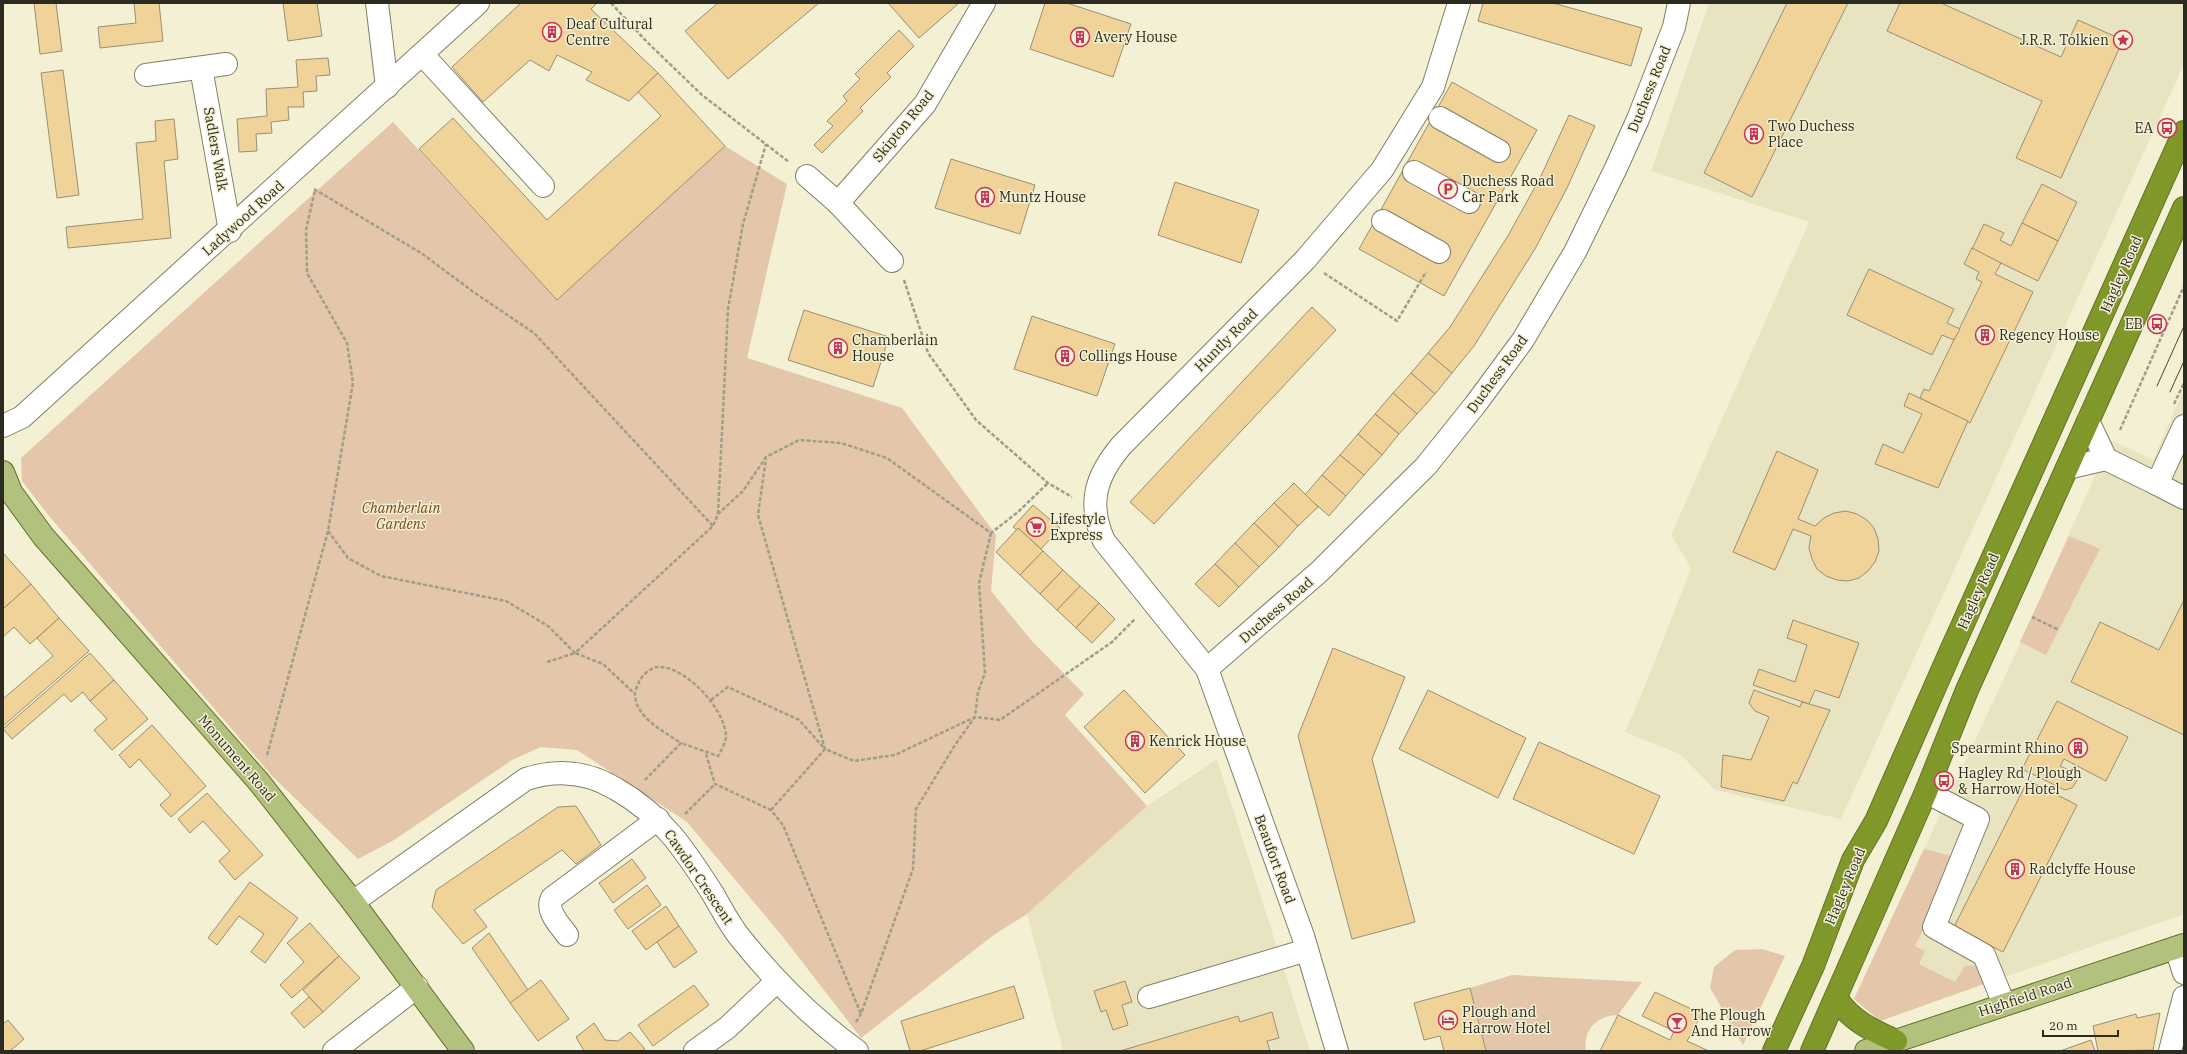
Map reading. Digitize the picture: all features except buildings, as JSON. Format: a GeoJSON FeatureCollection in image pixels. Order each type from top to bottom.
{"type":"FeatureCollection","features":[{"type":"Feature","properties":{"kind":"highway","name":"Hagley Road"},"geometry":{"type":"LineString","coordinates":[[1774,1051],[1813,966],[1854,860],[1876,821],[2184,132]]}},
{"type":"Feature","properties":{"kind":"highway"},"geometry":{"type":"LineString","coordinates":[[1812,1051],[1926,792],[1967,690],[2184,208]]}},
{"type":"Feature","properties":{"kind":"highway"},"geometry":{"type":"LineString","coordinates":[[1836,998],[1846,1013],[1872,1031],[1896,1041]]}},
{"type":"Feature","properties":{"kind":"main road","name":"Monument Road"},"geometry":{"type":"LineString","coordinates":[[3,472],[7,496],[259,782],[353,902],[463,1051]]}},
{"type":"Feature","properties":{"kind":"main road","name":"Highfield Road"},"geometry":{"type":"LineString","coordinates":[[1866,1051],[2004,1004],[2180,947]]}},
{"type":"Feature","properties":{"kind":"street"},"geometry":{"type":"LineString","coordinates":[[377,3],[387,87]]}},
{"type":"Feature","properties":{"kind":"street","name":"Ladywood Road"},"geometry":{"type":"LineString","coordinates":[[3,426],[22,417],[230,230],[478,3]]}},
{"type":"Feature","properties":{"kind":"street","name":"Skipton Road"},"geometry":{"type":"LineString","coordinates":[[838,203],[924,104],[984,3]]}},
{"type":"Feature","properties":{"kind":"street","name":"Huntly Road"},"geometry":{"type":"LineString","coordinates":[[1207,669],[1104,541],[1098,526],[1096,509],[1099,480],[1107,463],[1122,446],[1305,260],[1382,170],[1433,87],[1459,3]]}},
{"type":"Feature","properties":{"kind":"street","name":"Duchess Road"},"geometry":{"type":"LineString","coordinates":[[1207,669],[1319,572],[1426,466],[1523,340],[1575,252],[1616,168],[1652,84],[1674,27],[1679,3]]}},
{"type":"Feature","properties":{"kind":"street"},"geometry":{"type":"LineString","coordinates":[[422,54],[543,186]]}},
{"type":"Feature","properties":{"kind":"street"},"geometry":{"type":"LineString","coordinates":[[146,75],[226,64]]}},
{"type":"Feature","properties":{"kind":"street","name":"Sadlers Walk"},"geometry":{"type":"LineString","coordinates":[[201,68],[230,230]]}},
{"type":"Feature","properties":{"kind":"street"},"geometry":{"type":"LineString","coordinates":[[1440,118],[1499,151]]}},
{"type":"Feature","properties":{"kind":"street"},"geometry":{"type":"LineString","coordinates":[[1414,172],[1469,202]]}},
{"type":"Feature","properties":{"kind":"street"},"geometry":{"type":"LineString","coordinates":[[807,176],[838,203],[892,261]]}},
{"type":"Feature","properties":{"kind":"street"},"geometry":{"type":"LineString","coordinates":[[1383,221],[1439,252]]}},
{"type":"Feature","properties":{"kind":"street"},"geometry":{"type":"LineString","coordinates":[[2088,421],[2106,459],[2184,498]]}},
{"type":"Feature","properties":{"kind":"street"},"geometry":{"type":"LineString","coordinates":[[2157,484],[2184,426]]}},
{"type":"Feature","properties":{"kind":"street"},"geometry":{"type":"LineString","coordinates":[[2067,468],[2106,459]]}},
{"type":"Feature","properties":{"kind":"street","name":"Beaufort Road"},"geometry":{"type":"LineString","coordinates":[[1207,669],[1307,950],[1337,1051]]}},
{"type":"Feature","properties":{"kind":"street","name":"Cawdor Crescent"},"geometry":{"type":"LineString","coordinates":[[353,902],[526,779],[555,773],[579,774],[607,783],[645,806],[664,825],[701,876],[737,933],[777,981],[851,1046]]}},
{"type":"Feature","properties":{"kind":"street"},"geometry":{"type":"LineString","coordinates":[[1926,792],[1978,819],[1934,927],[1984,955],[2004,1004]]}},
{"type":"Feature","properties":{"kind":"street"},"geometry":{"type":"LineString","coordinates":[[567,936],[551,913],[549,907],[552,898],[664,825]]}},
{"type":"Feature","properties":{"kind":"street"},"geometry":{"type":"LineString","coordinates":[[2180,947],[2184,973]]}},
{"type":"Feature","properties":{"kind":"street"},"geometry":{"type":"LineString","coordinates":[[1149,997],[1307,950]]}},
{"type":"Feature","properties":{"kind":"street"},"geometry":{"type":"LineString","coordinates":[[695,1051],[727,1028],[777,981]]}},
{"type":"Feature","properties":{"kind":"street"},"geometry":{"type":"LineString","coordinates":[[334,1051],[417,988]]}},
{"type":"Feature","properties":{"kind":"street"},"geometry":{"type":"LineString","coordinates":[[2170,1051],[2184,997]]}},
{"type":"Feature","properties":{"kind":"path"},"geometry":{"type":"LineString","coordinates":[[611,3],[647,42],[702,95],[807,176]]}},
{"type":"Feature","properties":{"kind":"path"},"geometry":{"type":"LineString","coordinates":[[548,662],[576,653],[713,526],[718,514],[728,309],[744,224],[766,144]]}},
{"type":"Feature","properties":{"kind":"path"},"geometry":{"type":"LineString","coordinates":[[297,169],[315,190],[420,253],[534,333],[713,526]]}},
{"type":"Feature","properties":{"kind":"path"},"geometry":{"type":"LineString","coordinates":[[259,782],[294,662],[328,531],[353,382],[347,343],[307,273],[306,230],[315,190]]}},
{"type":"Feature","properties":{"kind":"path"},"geometry":{"type":"LineString","coordinates":[[1305,260],[1397,321],[1426,272]]}},
{"type":"Feature","properties":{"kind":"path"},"geometry":{"type":"LineString","coordinates":[[892,261],[907,284],[928,353],[976,420],[1048,483],[1096,509]]}},
{"type":"Feature","properties":{"kind":"path"},"geometry":{"type":"LineString","coordinates":[[2106,459],[2184,286]]}},
{"type":"Feature","properties":{"kind":"path"},"geometry":{"type":"LineString","coordinates":[[718,514],[743,491],[766,457],[799,440],[841,442],[887,458],[991,533]]}},
{"type":"Feature","properties":{"kind":"path"},"geometry":{"type":"LineString","coordinates":[[766,457],[758,515],[825,749]]}},
{"type":"Feature","properties":{"kind":"path"},"geometry":{"type":"LineString","coordinates":[[851,1046],[913,869],[916,810],[955,745],[975,717],[978,692],[985,673],[979,584],[991,533],[1018,512],[1048,483]]}},
{"type":"Feature","properties":{"kind":"path"},"geometry":{"type":"LineString","coordinates":[[328,531],[348,558],[381,576],[506,601],[548,626],[576,653],[603,664],[635,694],[640,711],[655,726],[681,743],[706,754],[718,756],[726,737],[720,716],[711,700],[683,674],[668,667],[656,667],[640,678],[635,694]]}},
{"type":"Feature","properties":{"kind":"path"},"geometry":{"type":"LineString","coordinates":[[711,700],[728,687],[799,720],[825,749],[854,761],[895,755],[975,717],[1000,720],[1112,642],[1140,614]]}},
{"type":"Feature","properties":{"kind":"path"},"geometry":{"type":"LineString","coordinates":[[2032,617],[2059,630]]}},
{"type":"Feature","properties":{"kind":"path"},"geometry":{"type":"LineString","coordinates":[[630,796],[681,743]]}},
{"type":"Feature","properties":{"kind":"path"},"geometry":{"type":"LineString","coordinates":[[771,810],[825,749]]}},
{"type":"Feature","properties":{"kind":"path"},"geometry":{"type":"LineString","coordinates":[[706,754],[715,784],[771,810],[783,825],[861,1014]]}},
{"type":"Feature","properties":{"kind":"path"},"geometry":{"type":"LineString","coordinates":[[664,825],[715,784]]}},
{"type":"Feature","properties":{"kind":"shaded area"},"geometry":{"type":"Polygon","coordinates":[[[1709,3],[2184,3],[2184,64],[1841,819],[1715,790],[1680,754],[1625,732],[1645,686],[1691,568],[1671,535],[1809,222],[1651,171],[1709,3]]]}},
{"type":"Feature","properties":{"kind":"shaded area"},"geometry":{"type":"Polygon","coordinates":[[[2184,389],[2184,914],[1880,1021],[1854,999],[2014,657],[2111,440],[2153,460],[2184,389]]]}},
{"type":"Feature","properties":{"kind":"shaded area"},"geometry":{"type":"Polygon","coordinates":[[[1217,759],[1310,1051],[1063,1051],[1027,914],[1147,806],[1217,759]]]}},
{"type":"Feature","properties":{"kind":"green space","name":"Chamberlain Gardens"},"geometry":{"type":"Polygon","coordinates":[[[393,122],[557,300],[725,146],[787,184],[747,358],[902,408],[996,535],[991,591],[1031,640],[1084,694],[1065,715],[1147,806],[1027,914],[995,934],[861,1038],[783,937],[687,822],[577,750],[541,747],[512,760],[394,840],[358,859],[273,777],[49,516],[22,481],[21,458],[393,122]]]}},
{"type":"Feature","properties":{"kind":"green space"},"geometry":{"type":"Polygon","coordinates":[[[2069,536],[2100,549],[2046,655],[2020,642],[2069,536]]]}},
{"type":"Feature","properties":{"kind":"green space"},"geometry":{"type":"Polygon","coordinates":[[[1924,849],[1972,861],[1950,875],[1915,946],[1925,951],[1919,964],[1955,982],[1965,966],[1981,965],[1989,982],[1880,1021],[1854,999],[1924,849]]]}},
{"type":"Feature","properties":{"kind":"green space"},"geometry":{"type":"Polygon","coordinates":[[[1762,949],[1785,956],[1743,1045],[1710,988],[1714,967],[1735,950],[1762,949]]]}},
{"type":"Feature","properties":{"kind":"green space"},"geometry":{"type":"Polygon","coordinates":[[[1512,975],[1642,982],[1618,1015],[1604,1018],[1593,1025],[1589,1030],[1587,1037],[1586,1051],[1486,1051],[1470,988],[1512,975]]]}},
{"type":"Feature","properties":{"kind":"tram line"},"geometry":{"type":"LineString","coordinates":[[2157,386],[2184,326]]}},
{"type":"Feature","properties":{"kind":"tram line"},"geometry":{"type":"LineString","coordinates":[[2170,392],[2184,361]]}},
{"type":"Feature","properties":{"kind":"place","name":"Deaf Cultural Centre"},"geometry":{"type":"Point","coordinates":[552,32]}},
{"type":"Feature","properties":{"kind":"place","name":"Avery House"},"geometry":{"type":"Point","coordinates":[1080,37]}},
{"type":"Feature","properties":{"kind":"place","name":"J.R.R. Tolkien"},"geometry":{"type":"Point","coordinates":[2123,40]}},
{"type":"Feature","properties":{"kind":"place","name":"EA"},"geometry":{"type":"Point","coordinates":[2167,128]}},
{"type":"Feature","properties":{"kind":"place","name":"Two Duchess Place"},"geometry":{"type":"Point","coordinates":[1754,134]}},
{"type":"Feature","properties":{"kind":"place","name":"Duchess Road Car Park"},"geometry":{"type":"Point","coordinates":[1448,189]}},
{"type":"Feature","properties":{"kind":"place","name":"Muntz House"},"geometry":{"type":"Point","coordinates":[985,197]}},
{"type":"Feature","properties":{"kind":"place","name":"EB"},"geometry":{"type":"Point","coordinates":[2157,324]}},
{"type":"Feature","properties":{"kind":"place","name":"Regency House"},"geometry":{"type":"Point","coordinates":[1985,335]}},
{"type":"Feature","properties":{"kind":"place","name":"Chamberlain House"},"geometry":{"type":"Point","coordinates":[838,348]}},
{"type":"Feature","properties":{"kind":"place","name":"Collings House"},"geometry":{"type":"Point","coordinates":[1065,356]}},
{"type":"Feature","properties":{"kind":"place","name":"Lifestyle Express"},"geometry":{"type":"Point","coordinates":[1036,527]}},
{"type":"Feature","properties":{"kind":"place","name":"Kenrick House"},"geometry":{"type":"Point","coordinates":[1135,741]}},
{"type":"Feature","properties":{"kind":"place","name":"Spearmint Rhino"},"geometry":{"type":"Point","coordinates":[2078,748]}},
{"type":"Feature","properties":{"kind":"place","name":"Hagley Rd / Plough & Harrow Hotel"},"geometry":{"type":"Point","coordinates":[1944,781]}},
{"type":"Feature","properties":{"kind":"place","name":"Radclyffe House"},"geometry":{"type":"Point","coordinates":[2015,869]}},
{"type":"Feature","properties":{"kind":"place","name":"Plough and Harrow Hotel"},"geometry":{"type":"Point","coordinates":[1448,1020]}},
{"type":"Feature","properties":{"kind":"place","name":"The Plough And Harrow"},"geometry":{"type":"Point","coordinates":[1677,1023]}}]}
